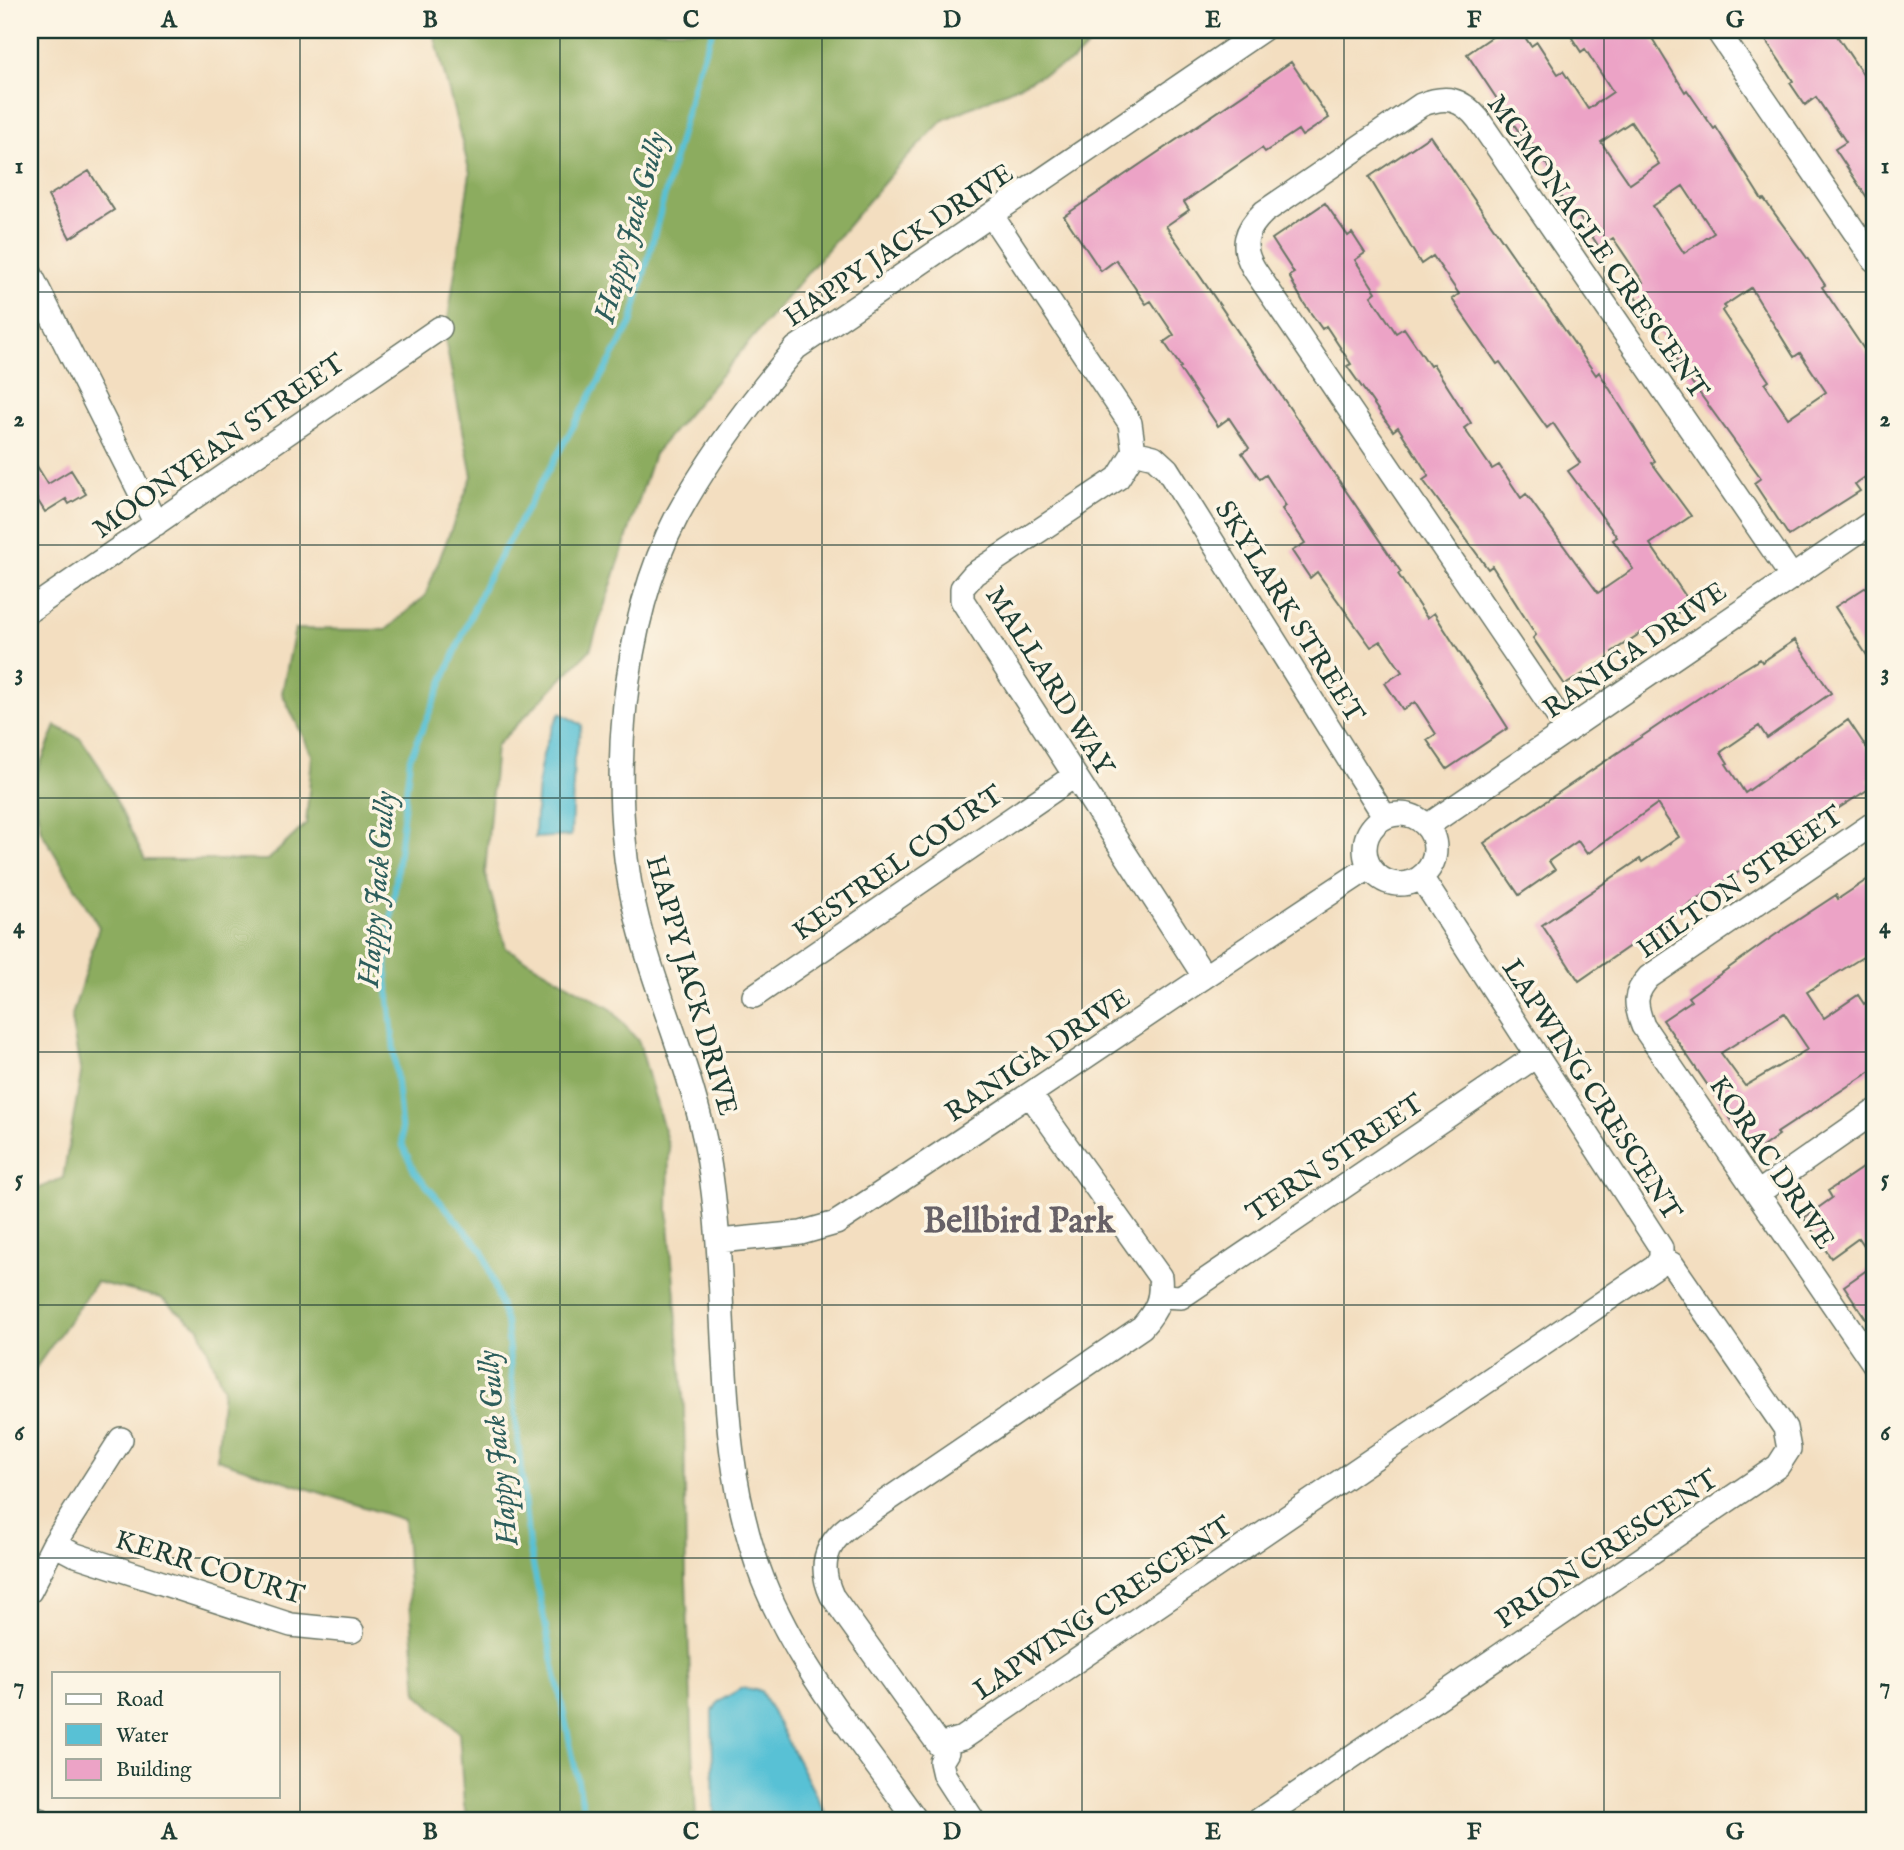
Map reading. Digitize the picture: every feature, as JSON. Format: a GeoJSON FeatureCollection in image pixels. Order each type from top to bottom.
{"type":"FeatureCollection","features":[{"type":"Feature","properties":{"kind":"street","name":"HAPPY JACK DRIVE"},"geometry":{"type":"LineString","coordinates":[[916,1820],[801,1658],[762,1577],[739,1496],[723,1369],[719,1241],[703,1125],[634,905],[622,834],[622,732],[631,655],[654,577],[675,520],[744,409],[796,348],[1262,30]]}},
{"type":"Feature","properties":{"kind":"street"},"geometry":{"type":"LineString","coordinates":[[1717,30],[1874,260]]}},
{"type":"Feature","properties":{"kind":"street","name":"MCMONAGLE CRESCENT"},"geometry":{"type":"LineString","coordinates":[[1568,731],[1254,269],[1246,252],[1246,235],[1252,223],[1264,212],[1421,104],[1447,98],[1460,100],[1478,119],[1792,577]]}},
{"type":"Feature","properties":{"kind":"street"},"geometry":{"type":"LineString","coordinates":[[992,216],[1130,423],[1134,452]]}},
{"type":"Feature","properties":{"kind":"street"},"geometry":{"type":"LineString","coordinates":[[30,273],[156,524]]}},
{"type":"Feature","properties":{"kind":"street","name":"MOONYEAN STREET"},"geometry":{"type":"LineString","coordinates":[[30,610],[440,328]]}},
{"type":"Feature","properties":{"kind":"street","name":"MALLARD WAY"},"geometry":{"type":"LineString","coordinates":[[1134,452],[1118,478],[974,573],[962,588],[962,600],[1204,976]]}},
{"type":"Feature","properties":{"kind":"street","name":"SKYLARK STREET"},"geometry":{"type":"LineString","coordinates":[[1134,452],[1154,457],[1167,469],[1385,817]]}},
{"type":"Feature","properties":{"kind":"street","name":"RANIGA DRIVE"},"geometry":{"type":"LineString","coordinates":[[1427,826],[1874,521]]}},
{"type":"Feature","properties":{"kind":"street","name":"KESTREL COURT"},"geometry":{"type":"LineString","coordinates":[[754,996],[1074,776]]}},
{"type":"Feature","properties":{"kind":"street"},"geometry":{"type":"LineString","coordinates":[[1407,814],[1427,826],[1435,847],[1434,859],[1421,877],[1411,883],[1388,882],[1370,867],[1365,844],[1368,833],[1385,817],[1407,814]]}},
{"type":"Feature","properties":{"kind":"street","name":"HILTON STREET"},"geometry":{"type":"LineString","coordinates":[[1638,989],[1649,977],[1874,823]]}},
{"type":"Feature","properties":{"kind":"street","name":"RANIGA DRIVE"},"geometry":{"type":"LineString","coordinates":[[719,1241],[801,1233],[836,1223],[1031,1096],[1204,976],[1370,867]]}},
{"type":"Feature","properties":{"kind":"street","name":"LAPWING CRESCENT"},"geometry":{"type":"LineString","coordinates":[[947,1745],[1008,1707],[1655,1267],[1661,1259],[1661,1248],[1421,877]]}},
{"type":"Feature","properties":{"kind":"street","name":"KORAC DRIVE"},"geometry":{"type":"LineString","coordinates":[[1638,989],[1635,1006],[1643,1026],[1874,1364]]}},
{"type":"Feature","properties":{"kind":"street","name":"TERN STREET"},"geometry":{"type":"LineString","coordinates":[[1162,1296],[1181,1297],[1536,1056]]}},
{"type":"Feature","properties":{"kind":"street"},"geometry":{"type":"LineString","coordinates":[[973,1820],[944,1775],[941,1762],[947,1752],[947,1745],[939,1745],[932,1739],[832,1596],[825,1579],[827,1550],[835,1537],[848,1527],[1142,1327],[1155,1313],[1162,1296],[1160,1277],[1031,1096]]}},
{"type":"Feature","properties":{"kind":"street"},"geometry":{"type":"LineString","coordinates":[[1758,1193],[1874,1112]]}},
{"type":"Feature","properties":{"kind":"street","name":"PRION CRESCENT"},"geometry":{"type":"LineString","coordinates":[[1259,1820],[1778,1466],[1789,1449],[1785,1428],[1672,1264],[1661,1259]]}},
{"type":"Feature","properties":{"kind":"street"},"geometry":{"type":"LineString","coordinates":[[30,1591],[54,1544],[121,1439]]}},
{"type":"Feature","properties":{"kind":"street","name":"KERR COURT"},"geometry":{"type":"LineString","coordinates":[[54,1544],[73,1554],[291,1625],[352,1631]]}},
{"type":"Feature","properties":{"kind":"street"},"geometry":{"type":"LineString","coordinates":[[30,1817],[39,1820]]}},
{"type":"Feature","properties":{"kind":"green space"},"geometry":{"type":"Polygon","coordinates":[[[433,30],[1104,30],[1073,61],[943,120],[894,171],[654,454],[590,650],[496,746],[485,873],[506,948],[611,1009],[639,1042],[669,1148],[668,1211],[684,1407],[686,1579],[696,1820],[469,1820],[464,1806],[459,1732],[417,1693],[404,1520],[217,1459],[223,1388],[199,1328],[161,1298],[96,1282],[30,1376],[30,1192],[63,1178],[81,1074],[71,1019],[99,927],[41,831],[32,784],[56,726],[81,739],[100,767],[145,860],[268,860],[306,824],[312,755],[282,693],[295,629],[386,630],[425,596],[472,476],[445,339],[470,173],[433,30]]]}},
{"type":"Feature","properties":{"kind":"water"},"geometry":{"type":"Polygon","coordinates":[[[560,713],[582,725],[574,758],[571,836],[535,838],[537,789],[542,758],[560,713]]]}},
{"type":"Feature","properties":{"kind":"water"},"geometry":{"type":"Polygon","coordinates":[[[30,1449],[37,1463],[38,1477],[34,1487],[30,1489],[30,1449]]]}},
{"type":"Feature","properties":{"kind":"water"},"geometry":{"type":"Polygon","coordinates":[[[742,1688],[761,1691],[829,1820],[714,1820],[712,1713],[718,1702],[742,1688]]]}},
{"type":"Feature","properties":{"kind":"building"},"geometry":{"type":"Polygon","coordinates":[[[1502,30],[1520,30],[1531,46],[1537,42],[1558,74],[1563,71],[1588,109],[1613,92],[1585,49],[1581,52],[1567,30],[1647,30],[1685,92],[1687,90],[1714,129],[1716,127],[1762,200],[1764,199],[1807,258],[1825,285],[1822,287],[1874,364],[1874,471],[1855,484],[1860,491],[1789,536],[1754,483],[1761,478],[1690,380],[1631,291],[1643,282],[1613,238],[1599,247],[1576,212],[1573,214],[1552,184],[1558,181],[1527,136],[1523,138],[1467,54],[1502,30]],[[1631,122],[1601,142],[1630,184],[1659,164],[1631,122]],[[1683,186],[1653,206],[1684,253],[1714,233],[1683,186]],[[1751,288],[1724,306],[1726,308],[1722,311],[1769,381],[1765,384],[1788,418],[1826,392],[1800,353],[1794,357],[1751,288]]]}},
{"type":"Feature","properties":{"kind":"building"},"geometry":{"type":"Polygon","coordinates":[[[1759,30],[1833,30],[1864,76],[1874,69],[1874,208],[1835,149],[1846,142],[1816,97],[1805,105],[1790,83],[1793,81],[1759,30]]]}},
{"type":"Feature","properties":{"kind":"building"},"geometry":{"type":"Polygon","coordinates":[[[1291,62],[1329,118],[1302,136],[1298,130],[1265,152],[1262,148],[1184,202],[1189,210],[1166,226],[1401,572],[1398,574],[1427,618],[1434,613],[1508,728],[1447,769],[1427,740],[1436,734],[1415,702],[1403,710],[1385,683],[1402,672],[1381,641],[1371,647],[1317,572],[1310,578],[1292,551],[1305,543],[1282,509],[1286,506],[1266,475],[1260,479],[1242,453],[1249,448],[1229,418],[1218,426],[1179,368],[1181,367],[1164,342],[1174,335],[1151,301],[1146,304],[1116,260],[1101,271],[1064,216],[1291,62]]]}},
{"type":"Feature","properties":{"kind":"building"},"geometry":{"type":"Polygon","coordinates":[[[1430,136],[1596,375],[1599,372],[1655,461],[1652,463],[1691,516],[1650,544],[1691,604],[1643,636],[1641,633],[1612,652],[1614,655],[1565,685],[1533,638],[1536,635],[1492,566],[1488,569],[1423,480],[1429,476],[1398,427],[1393,431],[1347,366],[1351,364],[1326,326],[1322,329],[1303,302],[1289,276],[1294,273],[1272,239],[1325,203],[1348,236],[1352,233],[1365,253],[1355,260],[1376,292],[1371,296],[1396,333],[1404,328],[1430,366],[1433,364],[1471,423],[1464,428],[1492,469],[1499,465],[1521,498],[1526,494],[1598,593],[1633,569],[1613,540],[1617,537],[1568,471],[1580,463],[1553,423],[1547,428],[1500,362],[1497,364],[1452,299],[1459,294],[1433,256],[1421,264],[1369,177],[1430,136]]]}},
{"type":"Feature","properties":{"kind":"building"},"geometry":{"type":"Polygon","coordinates":[[[89,171],[114,210],[70,238],[48,196],[89,171]]]}},
{"type":"Feature","properties":{"kind":"building"},"geometry":{"type":"Polygon","coordinates":[[[30,455],[48,484],[71,470],[86,494],[69,504],[66,499],[45,512],[30,488],[30,455]]]}},
{"type":"Feature","properties":{"kind":"building"},"geometry":{"type":"Polygon","coordinates":[[[1874,582],[1874,666],[1835,607],[1874,582]]]}},
{"type":"Feature","properties":{"kind":"building"},"geometry":{"type":"Polygon","coordinates":[[[1795,640],[1831,693],[1767,738],[1759,726],[1721,752],[1728,763],[1726,764],[1745,793],[1848,720],[1874,759],[1874,776],[1868,780],[1872,787],[1715,887],[1664,922],[1667,926],[1652,935],[1650,932],[1579,981],[1542,925],[1640,859],[1642,862],[1679,837],[1657,804],[1587,854],[1578,841],[1549,861],[1555,870],[1519,895],[1484,843],[1721,683],[1760,659],[1762,662],[1795,640]]]}},
{"type":"Feature","properties":{"kind":"building"},"geometry":{"type":"Polygon","coordinates":[[[1874,875],[1874,950],[1807,992],[1824,1018],[1858,995],[1864,1004],[1874,996],[1874,1069],[1777,1133],[1779,1135],[1754,1153],[1663,1020],[1691,1001],[1688,997],[1775,935],[1836,895],[1838,899],[1874,875]],[[1784,1013],[1721,1053],[1745,1086],[1808,1049],[1784,1013]]]}},
{"type":"Feature","properties":{"kind":"building"},"geometry":{"type":"Polygon","coordinates":[[[1874,1160],[1874,1260],[1859,1238],[1831,1258],[1804,1218],[1832,1198],[1828,1191],[1874,1160]]]}},
{"type":"Feature","properties":{"kind":"building"},"geometry":{"type":"Polygon","coordinates":[[[1874,1265],[1874,1331],[1844,1286],[1874,1265]]]}},
{"type":"Feature","properties":{"kind":"waterway","name":"Happy Jack Gully"},"geometry":{"type":"LineString","coordinates":[[586,1820],[529,1546],[506,1322],[483,1251],[414,1171],[403,1146],[386,966],[410,758],[485,583],[631,324],[697,72],[713,30]]}},
{"type":"Feature","properties":{"kind":"district","name":"Bellbird Park"},"geometry":{"type":"Point","coordinates":[1019,1220]}}]}
